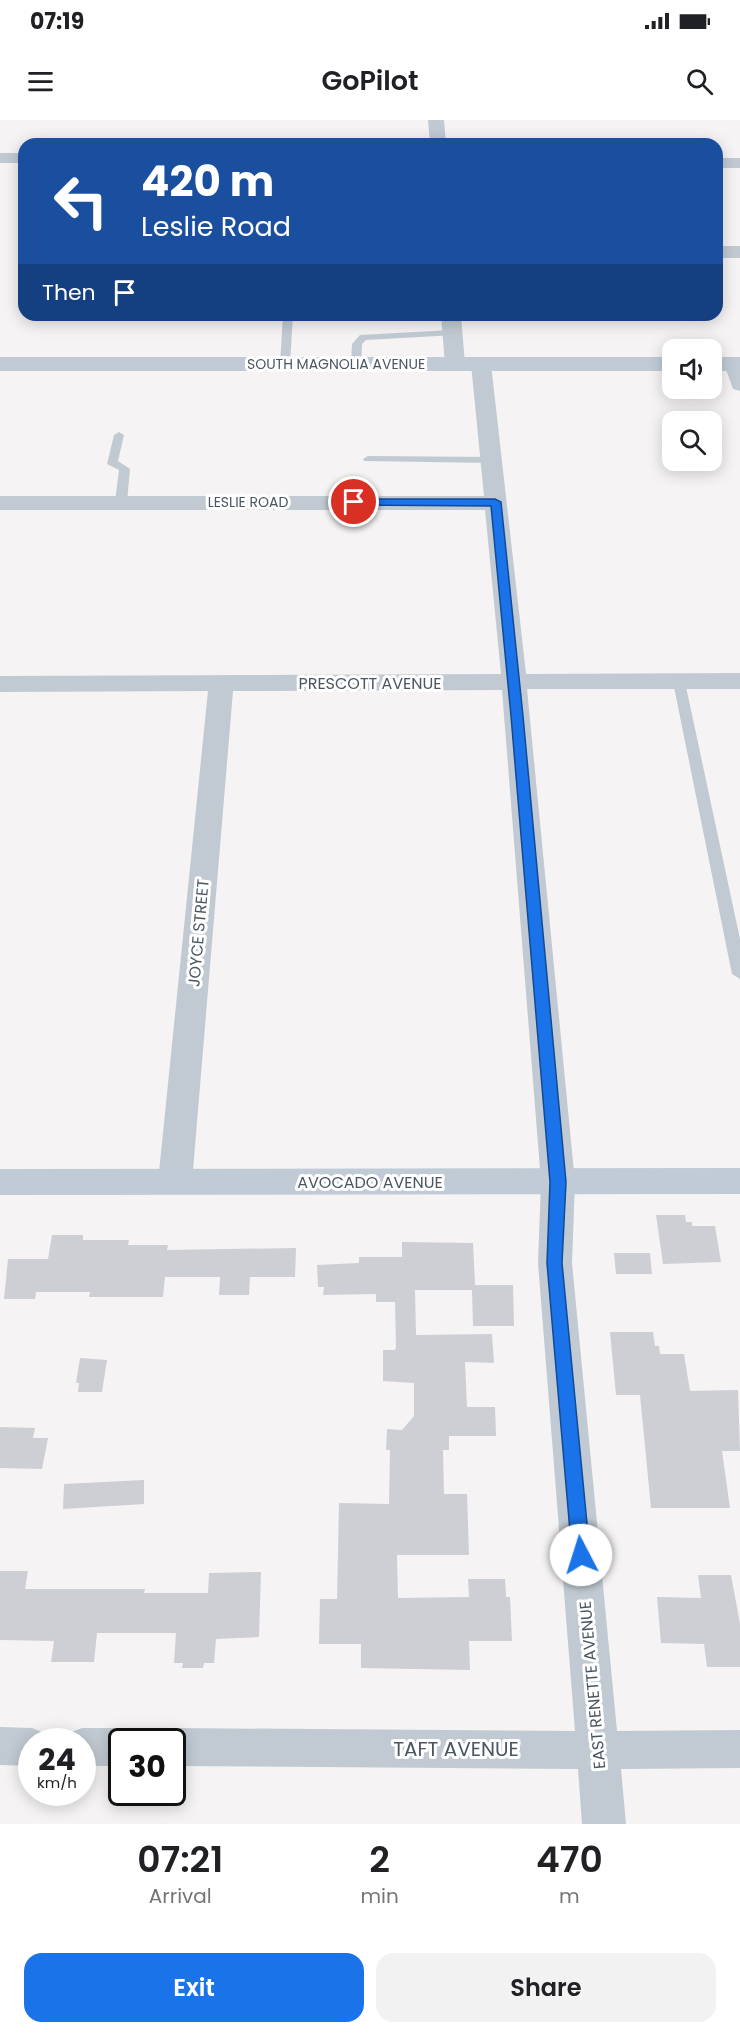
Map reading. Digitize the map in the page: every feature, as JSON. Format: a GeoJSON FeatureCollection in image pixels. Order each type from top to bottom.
{"type":"FeatureCollection","features":[{"type":"Feature","properties":{"kind":"main road","name":"SOUTH MAGNOLIA AVENUE"},"geometry":{"type":"LineString","coordinates":[[0,364],[662,364]]}},
{"type":"Feature","properties":{"kind":"main road"},"geometry":{"type":"LineString","coordinates":[[722,367],[738,371]]}},
{"type":"Feature","properties":{"kind":"main road","name":"AVOCADO AVENUE"},"geometry":{"type":"LineString","coordinates":[[0,1182],[740,1181]]}},
{"type":"Feature","properties":{"kind":"street"},"geometry":{"type":"LineString","coordinates":[[436,120],[438,138]]}},
{"type":"Feature","properties":{"kind":"street"},"geometry":{"type":"LineString","coordinates":[[0,158],[18,158]]}},
{"type":"Feature","properties":{"kind":"street"},"geometry":{"type":"LineString","coordinates":[[723,163],[740,163]]}},
{"type":"Feature","properties":{"kind":"street"},"geometry":{"type":"LineString","coordinates":[[723,252],[740,252]]}},
{"type":"Feature","properties":{"kind":"street","name":"EAST RENETTE AVENUE"},"geometry":{"type":"LineString","coordinates":[[452,324],[468,364],[491,460],[514,682],[558,1182],[555,1263],[604,1824]]}},
{"type":"Feature","properties":{"kind":"street","name":"LESLIE ROAD"},"geometry":{"type":"LineString","coordinates":[[0,502],[495,502]]}},
{"type":"Feature","properties":{"kind":"street","name":"PRESCOTT AVENUE"},"geometry":{"type":"LineString","coordinates":[[0,684],[740,681]]}},
{"type":"Feature","properties":{"kind":"street","name":"JOYCE STREET"},"geometry":{"type":"LineString","coordinates":[[175,1182],[221,684]]}},
{"type":"Feature","properties":{"kind":"street"},"geometry":{"type":"LineString","coordinates":[[0,1746],[18,1747]]}},
{"type":"Feature","properties":{"kind":"street","name":"TAFT AVENUE"},"geometry":{"type":"LineString","coordinates":[[186,1747],[740,1749]]}},
{"type":"Feature","properties":{"kind":"lane"},"geometry":{"type":"LineString","coordinates":[[285,364],[288,321]]}},
{"type":"Feature","properties":{"kind":"lane"},"geometry":{"type":"LineString","coordinates":[[356,364],[357,344],[363,337],[452,324]]}},
{"type":"Feature","properties":{"kind":"lane"},"geometry":{"type":"LineString","coordinates":[[118,435],[112,464],[125,469],[121,502]]}},
{"type":"Feature","properties":{"kind":"lane"},"geometry":{"type":"LineString","coordinates":[[368,459],[491,460]]}},
{"type":"Feature","properties":{"kind":"lane"},"geometry":{"type":"LineString","coordinates":[[679,682],[740,974]]}},
{"type":"Feature","properties":{"kind":"building"},"geometry":{"type":"Polygon","coordinates":[[[656,1215],[685,1215],[686,1222],[692,1222],[692,1226],[715,1226],[721,1262],[663,1264],[656,1215]]]}},
{"type":"Feature","properties":{"kind":"building"},"geometry":{"type":"Polygon","coordinates":[[[52,1235],[83,1235],[83,1240],[129,1240],[128,1245],[168,1245],[167,1250],[296,1248],[295,1277],[250,1277],[249,1295],[219,1295],[220,1277],[165,1277],[163,1297],[89,1297],[90,1292],[36,1292],[35,1299],[4,1299],[8,1259],[48,1259],[52,1235]]]}},
{"type":"Feature","properties":{"kind":"building"},"geometry":{"type":"Polygon","coordinates":[[[402,1242],[473,1243],[475,1285],[513,1285],[514,1326],[473,1326],[472,1290],[415,1290],[416,1335],[492,1334],[494,1363],[465,1362],[467,1407],[495,1407],[496,1436],[449,1436],[449,1450],[443,1450],[444,1494],[467,1494],[469,1555],[397,1555],[398,1598],[469,1597],[468,1579],[505,1579],[506,1597],[510,1597],[512,1641],[469,1641],[470,1670],[361,1668],[361,1644],[319,1644],[320,1599],[337,1599],[339,1503],[389,1504],[390,1450],[386,1450],[387,1429],[402,1430],[414,1416],[414,1383],[383,1381],[383,1350],[395,1350],[396,1347],[395,1302],[376,1302],[376,1294],[323,1295],[324,1287],[318,1287],[317,1265],[359,1263],[359,1257],[402,1257],[402,1242]]]}},
{"type":"Feature","properties":{"kind":"building"},"geometry":{"type":"Polygon","coordinates":[[[614,1253],[650,1253],[652,1274],[616,1274],[614,1253]]]}},
{"type":"Feature","properties":{"kind":"building"},"geometry":{"type":"Polygon","coordinates":[[[610,1332],[653,1332],[655,1346],[659,1346],[660,1354],[684,1354],[690,1391],[738,1390],[740,1451],[722,1451],[730,1508],[651,1508],[640,1395],[616,1395],[610,1332]]]}},
{"type":"Feature","properties":{"kind":"building"},"geometry":{"type":"Polygon","coordinates":[[[80,1358],[107,1360],[102,1392],[78,1392],[79,1383],[76,1383],[80,1358]]]}},
{"type":"Feature","properties":{"kind":"building"},"geometry":{"type":"Polygon","coordinates":[[[0,1427],[35,1428],[33,1438],[48,1438],[42,1469],[0,1468],[0,1427]]]}},
{"type":"Feature","properties":{"kind":"building"},"geometry":{"type":"Polygon","coordinates":[[[144,1480],[144,1504],[63,1509],[64,1484],[144,1480]]]}},
{"type":"Feature","properties":{"kind":"building"},"geometry":{"type":"Polygon","coordinates":[[[0,1571],[28,1571],[25,1589],[145,1589],[144,1593],[208,1593],[209,1573],[261,1572],[259,1637],[216,1639],[214,1663],[204,1663],[203,1668],[182,1668],[183,1663],[174,1663],[176,1633],[97,1633],[94,1662],[51,1662],[54,1641],[0,1640],[0,1571]]]}},
{"type":"Feature","properties":{"kind":"building"},"geometry":{"type":"Polygon","coordinates":[[[698,1575],[731,1575],[740,1624],[740,1667],[707,1667],[704,1644],[661,1643],[657,1597],[701,1598],[698,1575]]]}},
{"type":"Feature","properties":{"kind":"route"},"geometry":{"type":"LineString","coordinates":[[354,502],[495,502],[514,682],[558,1182],[555,1263],[581,1555]]}}]}
